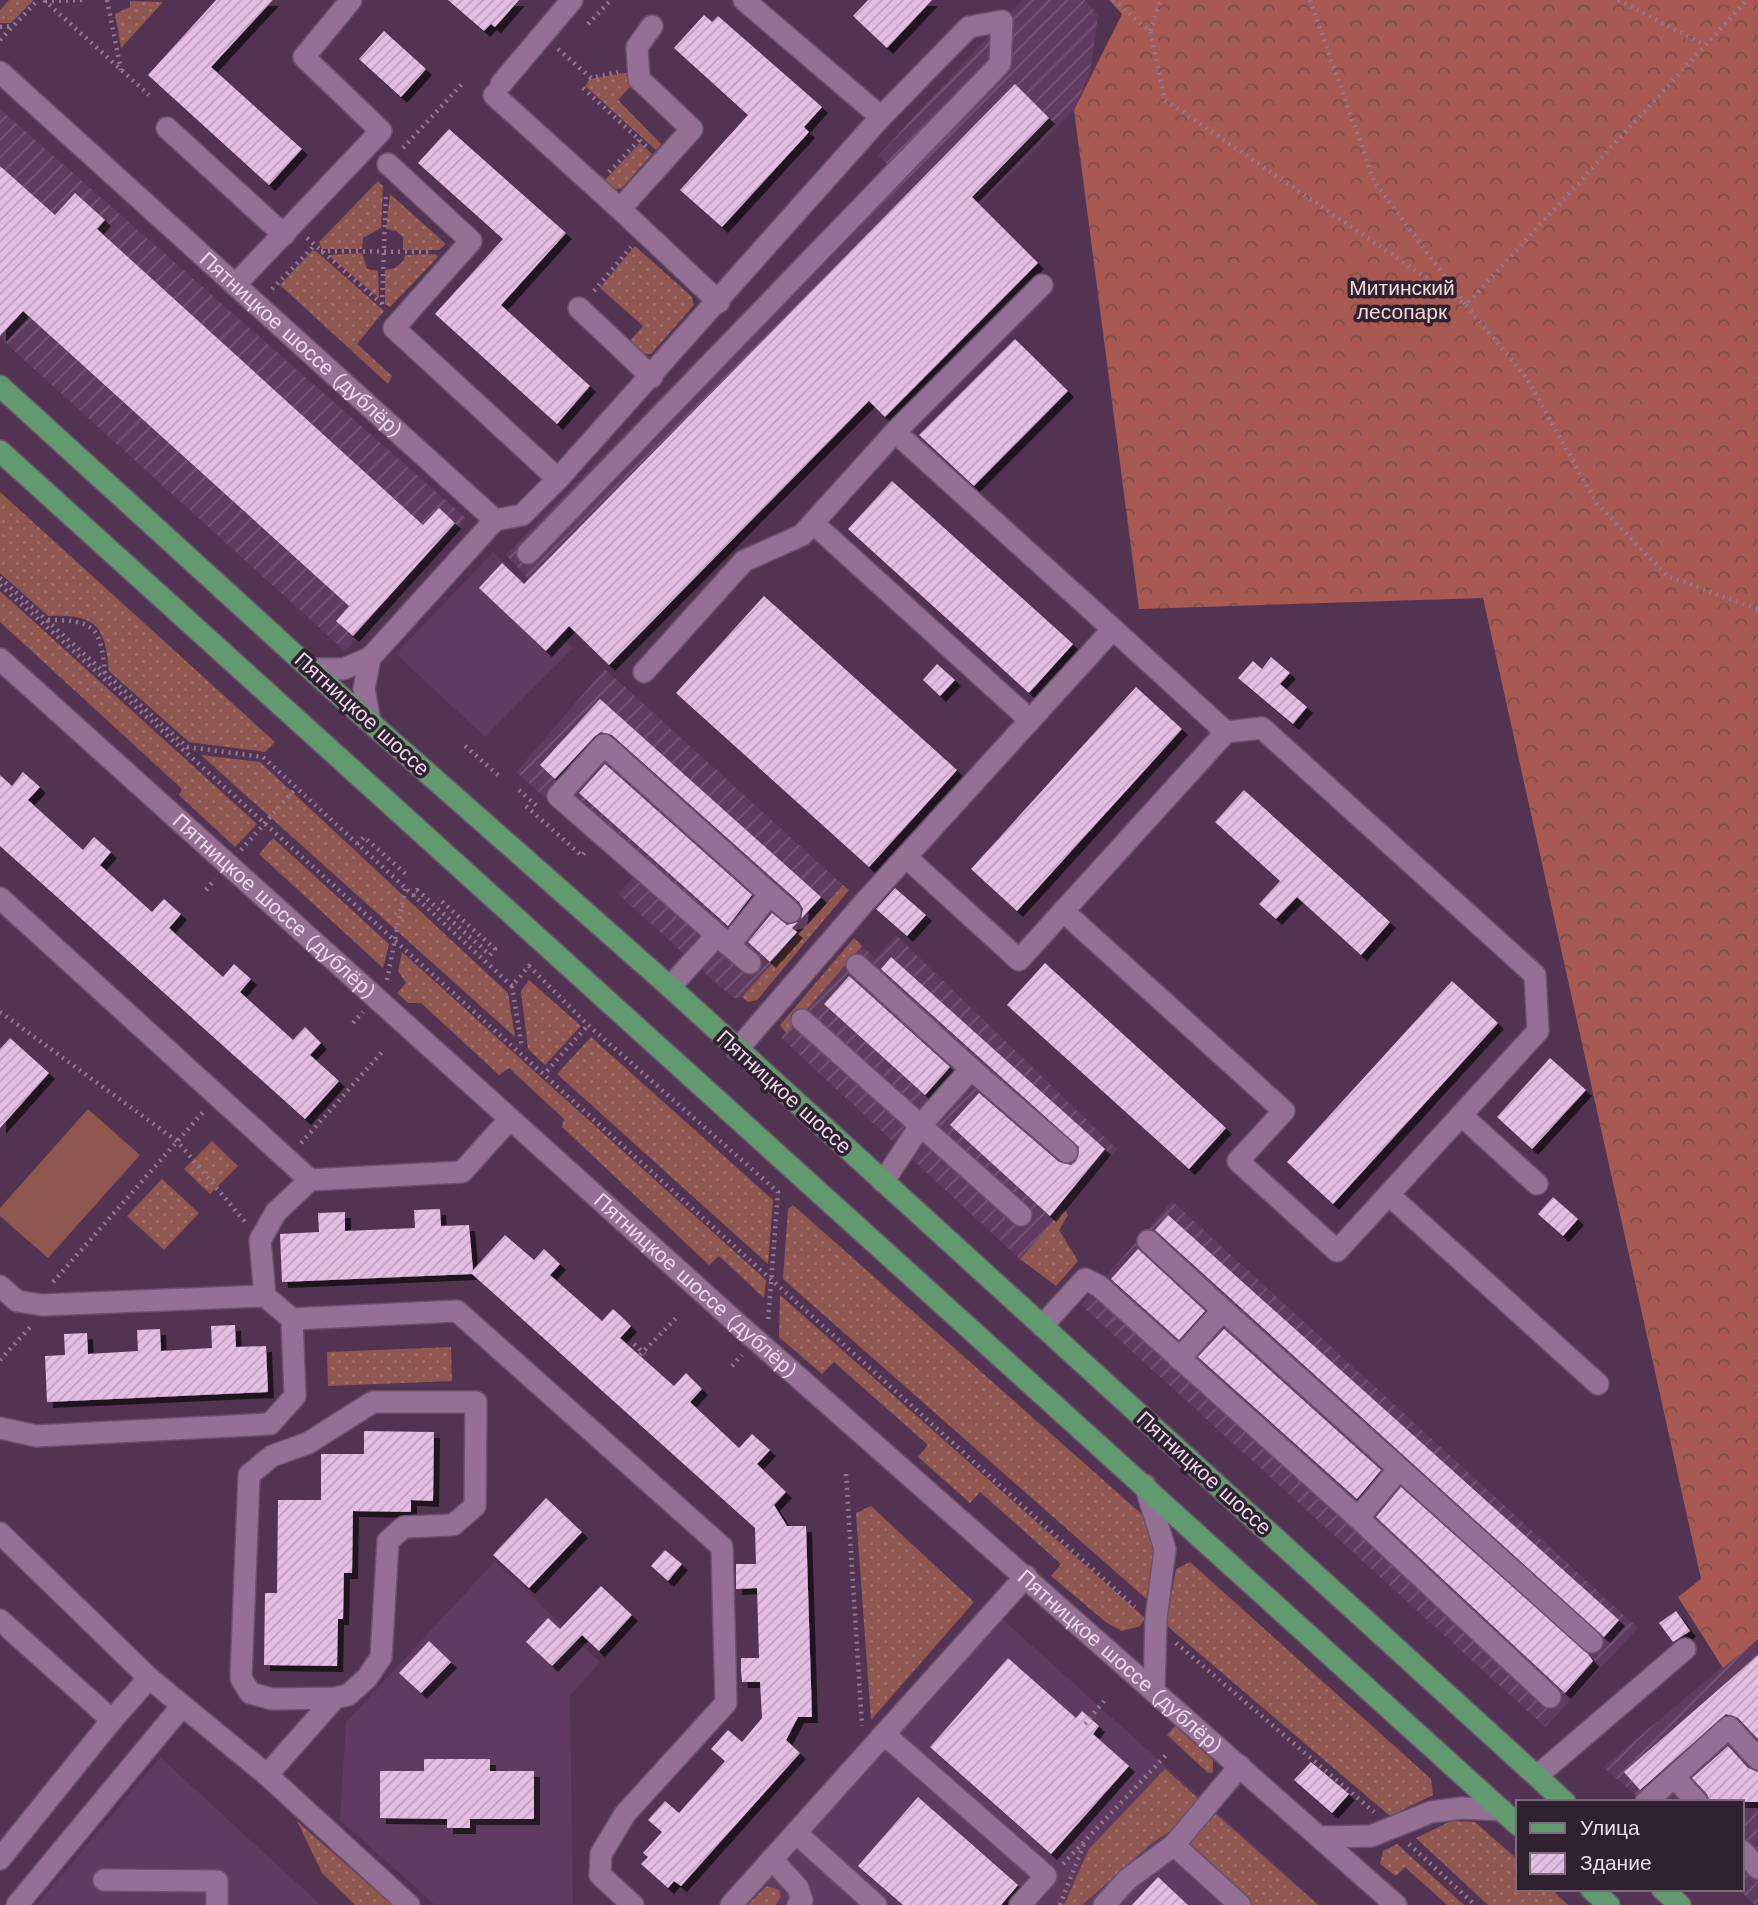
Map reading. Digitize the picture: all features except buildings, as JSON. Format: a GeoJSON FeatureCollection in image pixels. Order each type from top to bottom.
{"type":"FeatureCollection","features":[{"type":"Feature","properties":{"kind":"main road","name":"Пятницкое шоссе"},"geometry":{"type":"LineString","coordinates":[[0,386],[370,722],[670,987],[1564,1800]]}},
{"type":"Feature","properties":{"kind":"main road"},"geometry":{"type":"LineString","coordinates":[[0,451],[1516,1823]]}},
{"type":"Feature","properties":{"kind":"main road"},"geometry":{"type":"LineString","coordinates":[[1593,1891],[1609,1905]]}},
{"type":"Feature","properties":{"kind":"main road"},"geometry":{"type":"LineString","coordinates":[[1664,1891],[1680,1905]]}},
{"type":"Feature","properties":{"kind":"street"},"geometry":{"type":"LineString","coordinates":[[235,285],[295,236],[381,131],[304,57],[351,0]]}},
{"type":"Feature","properties":{"kind":"street"},"geometry":{"type":"LineString","coordinates":[[572,0],[498,89],[719,302]]}},
{"type":"Feature","properties":{"kind":"street"},"geometry":{"type":"LineString","coordinates":[[744,0],[881,117]]}},
{"type":"Feature","properties":{"kind":"street"},"geometry":{"type":"LineString","coordinates":[[311,669],[343,668],[370,658],[495,520],[522,515],[558,479],[719,302],[881,117],[969,27],[1002,21],[1000,65],[528,553]]}},
{"type":"Feature","properties":{"kind":"street"},"geometry":{"type":"LineString","coordinates":[[620,209],[692,129],[639,79],[637,47],[652,26]]}},
{"type":"Feature","properties":{"kind":"street","name":"Пятницкое шоссе (дублёр)"},"geometry":{"type":"LineString","coordinates":[[0,72],[495,520]]}},
{"type":"Feature","properties":{"kind":"street"},"geometry":{"type":"LineString","coordinates":[[167,128],[295,236]]}},
{"type":"Feature","properties":{"kind":"street"},"geometry":{"type":"LineString","coordinates":[[387,164],[471,241],[394,328],[558,479]]}},
{"type":"Feature","properties":{"kind":"street"},"geometry":{"type":"LineString","coordinates":[[644,672],[744,561],[802,534],[895,432],[1042,285]]}},
{"type":"Feature","properties":{"kind":"street"},"geometry":{"type":"LineString","coordinates":[[579,308],[652,377]]}},
{"type":"Feature","properties":{"kind":"street"},"geometry":{"type":"LineString","coordinates":[[895,432],[1226,732]]}},
{"type":"Feature","properties":{"kind":"street"},"geometry":{"type":"LineString","coordinates":[[813,523],[1030,720]]}},
{"type":"Feature","properties":{"kind":"street"},"geometry":{"type":"LineString","coordinates":[[737,1050],[906,857],[1113,629]]}},
{"type":"Feature","properties":{"kind":"street"},"geometry":{"type":"LineString","coordinates":[[370,658],[364,689],[370,722]]}},
{"type":"Feature","properties":{"kind":"street","name":"Пятницкое шоссе (дублёр)"},"geometry":{"type":"LineString","coordinates":[[0,659],[509,1120],[1396,1905]]}},
{"type":"Feature","properties":{"kind":"street"},"geometry":{"type":"LineString","coordinates":[[906,857],[1019,960],[1063,911],[1226,732],[1262,728],[1535,975],[1538,1031],[1338,1251],[1238,1161],[1284,1111],[1063,911]]}},
{"type":"Feature","properties":{"kind":"street"},"geometry":{"type":"LineString","coordinates":[[750,963],[558,796],[604,745],[790,912]]}},
{"type":"Feature","properties":{"kind":"street"},"geometry":{"type":"LineString","coordinates":[[670,987],[770,894]]}},
{"type":"Feature","properties":{"kind":"street"},"geometry":{"type":"LineString","coordinates":[[0,898],[310,1180]]}},
{"type":"Feature","properties":{"kind":"street"},"geometry":{"type":"LineString","coordinates":[[857,965],[1067,1152]]}},
{"type":"Feature","properties":{"kind":"street"},"geometry":{"type":"LineString","coordinates":[[802,1020],[1021,1215]]}},
{"type":"Feature","properties":{"kind":"street"},"geometry":{"type":"LineString","coordinates":[[883,1182],[920,1126],[971,1069]]}},
{"type":"Feature","properties":{"kind":"street"},"geometry":{"type":"LineString","coordinates":[[1461,1115],[1537,1184]]}},
{"type":"Feature","properties":{"kind":"street"},"geometry":{"type":"LineString","coordinates":[[265,1296],[260,1240],[276,1212],[310,1180],[461,1172],[509,1120]]}},
{"type":"Feature","properties":{"kind":"street"},"geometry":{"type":"LineString","coordinates":[[1389,1195],[1598,1384]]}},
{"type":"Feature","properties":{"kind":"street"},"geometry":{"type":"LineString","coordinates":[[1148,1241],[1592,1643]]}},
{"type":"Feature","properties":{"kind":"street"},"geometry":{"type":"LineString","coordinates":[[1042,1326],[1085,1279],[1099,1286],[1358,1518],[1550,1697]]}},
{"type":"Feature","properties":{"kind":"street"},"geometry":{"type":"LineString","coordinates":[[0,1286],[17,1301],[42,1305],[265,1296],[292,1319],[457,1311],[722,1547],[726,1703],[625,1814],[601,1854],[600,1875],[633,1905]]}},
{"type":"Feature","properties":{"kind":"street"},"geometry":{"type":"LineString","coordinates":[[1178,1359],[1223,1310]]}},
{"type":"Feature","properties":{"kind":"street"},"geometry":{"type":"LineString","coordinates":[[0,1428],[36,1436],[270,1424],[295,1396],[292,1319]]}},
{"type":"Feature","properties":{"kind":"street"},"geometry":{"type":"LineString","coordinates":[[267,1775],[335,1698],[348,1695],[367,1678],[381,1657],[388,1541],[404,1527],[453,1525],[475,1506],[476,1402],[373,1402],[308,1443],[272,1456],[249,1475],[241,1678],[250,1693],[272,1699],[335,1698]]}},
{"type":"Feature","properties":{"kind":"street"},"geometry":{"type":"LineString","coordinates":[[1358,1518],[1399,1469]]}},
{"type":"Feature","properties":{"kind":"street"},"geometry":{"type":"LineString","coordinates":[[1145,1485],[1165,1549],[1156,1626],[1154,1690]]}},
{"type":"Feature","properties":{"kind":"street"},"geometry":{"type":"LineString","coordinates":[[0,1533],[149,1678],[267,1775],[410,1905]]}},
{"type":"Feature","properties":{"kind":"street"},"geometry":{"type":"LineString","coordinates":[[731,1905],[1026,1576]]}},
{"type":"Feature","properties":{"kind":"street"},"geometry":{"type":"LineString","coordinates":[[0,1620],[112,1720]]}},
{"type":"Feature","properties":{"kind":"street"},"geometry":{"type":"LineString","coordinates":[[1537,1776],[1685,1649]]}},
{"type":"Feature","properties":{"kind":"street"},"geometry":{"type":"LineString","coordinates":[[0,1859],[149,1678]]}},
{"type":"Feature","properties":{"kind":"street"},"geometry":{"type":"LineString","coordinates":[[17,1905],[182,1706]]}},
{"type":"Feature","properties":{"kind":"street"},"geometry":{"type":"LineString","coordinates":[[1648,1800],[1729,1727],[1758,1759]]}},
{"type":"Feature","properties":{"kind":"street"},"geometry":{"type":"LineString","coordinates":[[884,1734],[1046,1876],[1020,1905]]}},
{"type":"Feature","properties":{"kind":"street"},"geometry":{"type":"LineString","coordinates":[[1104,1905],[1128,1879],[1174,1845],[1240,1766]]}},
{"type":"Feature","properties":{"kind":"street"},"geometry":{"type":"LineString","coordinates":[[1675,1778],[1695,1800]]}},
{"type":"Feature","properties":{"kind":"street"},"geometry":{"type":"LineString","coordinates":[[1320,1837],[1371,1836],[1431,1812],[1462,1808],[1502,1810]]}},
{"type":"Feature","properties":{"kind":"street"},"geometry":{"type":"LineString","coordinates":[[796,1833],[876,1905]]}},
{"type":"Feature","properties":{"kind":"street"},"geometry":{"type":"LineString","coordinates":[[1174,1845],[1240,1905]]}},
{"type":"Feature","properties":{"kind":"street"},"geometry":{"type":"LineString","coordinates":[[1744,1853],[1758,1868]]}},
{"type":"Feature","properties":{"kind":"street"},"geometry":{"type":"LineString","coordinates":[[772,1859],[799,1888],[802,1900],[798,1905]]}},
{"type":"Feature","properties":{"kind":"street"},"geometry":{"type":"LineString","coordinates":[[104,1880],[217,1881],[217,1905]]}},
{"type":"Feature","properties":{"kind":"path"},"geometry":{"type":"LineString","coordinates":[[42,0],[149,94]]}},
{"type":"Feature","properties":{"kind":"path"},"geometry":{"type":"LineString","coordinates":[[0,40],[42,0],[83,0]]}},
{"type":"Feature","properties":{"kind":"path"},"geometry":{"type":"LineString","coordinates":[[107,0],[121,70]]}},
{"type":"Feature","properties":{"kind":"path"},"geometry":{"type":"LineString","coordinates":[[588,24],[611,0]]}},
{"type":"Feature","properties":{"kind":"path"},"geometry":{"type":"LineString","coordinates":[[1114,0],[1150,31]]}},
{"type":"Feature","properties":{"kind":"path"},"geometry":{"type":"LineString","coordinates":[[1161,0],[1150,31],[1166,100],[1466,304]]}},
{"type":"Feature","properties":{"kind":"path"},"geometry":{"type":"LineString","coordinates":[[1310,0],[1374,181],[1466,304],[1526,377],[1596,502],[1667,576],[1758,609]]}},
{"type":"Feature","properties":{"kind":"path"},"geometry":{"type":"LineString","coordinates":[[1618,0],[1705,45]]}},
{"type":"Feature","properties":{"kind":"path"},"geometry":{"type":"LineString","coordinates":[[1466,304],[1747,0]]}},
{"type":"Feature","properties":{"kind":"path"},"geometry":{"type":"LineString","coordinates":[[0,27],[13,26]]}},
{"type":"Feature","properties":{"kind":"path"},"geometry":{"type":"LineString","coordinates":[[542,34],[591,78],[630,70]]}},
{"type":"Feature","properties":{"kind":"path"},"geometry":{"type":"LineString","coordinates":[[382,304],[387,164],[462,84]]}},
{"type":"Feature","properties":{"kind":"path"},"geometry":{"type":"LineString","coordinates":[[583,88],[663,162]]}},
{"type":"Feature","properties":{"kind":"path"},"geometry":{"type":"LineString","coordinates":[[601,180],[639,140]]}},
{"type":"Feature","properties":{"kind":"path"},"geometry":{"type":"LineString","coordinates":[[295,236],[314,246],[390,313]]}},
{"type":"Feature","properties":{"kind":"path"},"geometry":{"type":"LineString","coordinates":[[579,308],[637,241]]}},
{"type":"Feature","properties":{"kind":"path"},"geometry":{"type":"LineString","coordinates":[[272,289],[314,246]]}},
{"type":"Feature","properties":{"kind":"path"},"geometry":{"type":"LineString","coordinates":[[320,251],[440,252]]}},
{"type":"Feature","properties":{"kind":"path"},"geometry":{"type":"LineString","coordinates":[[0,578],[187,747],[262,757],[512,986],[522,1048]]}},
{"type":"Feature","properties":{"kind":"path"},"geometry":{"type":"LineString","coordinates":[[0,585],[1156,1626],[1393,1828],[1475,1905]]}},
{"type":"Feature","properties":{"kind":"path"},"geometry":{"type":"LineString","coordinates":[[47,620],[82,622],[90,626],[101,642],[105,673]]}},
{"type":"Feature","properties":{"kind":"path"},"geometry":{"type":"LineString","coordinates":[[465,746],[498,775]]}},
{"type":"Feature","properties":{"kind":"path"},"geometry":{"type":"LineString","coordinates":[[238,853],[296,788]]}},
{"type":"Feature","properties":{"kind":"path"},"geometry":{"type":"LineString","coordinates":[[357,844],[364,837],[407,875]]}},
{"type":"Feature","properties":{"kind":"path"},"geometry":{"type":"LineString","coordinates":[[386,984],[405,888]]}},
{"type":"Feature","properties":{"kind":"path"},"geometry":{"type":"LineString","coordinates":[[413,896],[418,890],[490,955],[495,949],[438,898]]}},
{"type":"Feature","properties":{"kind":"path"},"geometry":{"type":"LineString","coordinates":[[512,986],[529,966],[588,1025],[778,1192],[768,1325]]}},
{"type":"Feature","properties":{"kind":"path"},"geometry":{"type":"LineString","coordinates":[[0,1012],[177,1142],[260,1240]]}},
{"type":"Feature","properties":{"kind":"path"},"geometry":{"type":"LineString","coordinates":[[547,1071],[588,1025]]}},
{"type":"Feature","properties":{"kind":"path"},"geometry":{"type":"LineString","coordinates":[[287,1159],[383,1051]]}},
{"type":"Feature","properties":{"kind":"path"},"geometry":{"type":"LineString","coordinates":[[0,1360],[35,1322],[50,1286],[217,1096]]}},
{"type":"Feature","properties":{"kind":"path"},"geometry":{"type":"LineString","coordinates":[[634,1344],[643,1354],[678,1316]]}},
{"type":"Feature","properties":{"kind":"path"},"geometry":{"type":"LineString","coordinates":[[846,1474],[863,1737]]}},
{"type":"Feature","properties":{"kind":"path"},"geometry":{"type":"LineString","coordinates":[[1085,1724],[1104,1701]]}},
{"type":"Feature","properties":{"kind":"path"},"geometry":{"type":"LineString","coordinates":[[1046,1876],[1065,1864],[1166,1755]]}},
{"type":"Feature","properties":{"kind":"path"},"geometry":{"type":"LineString","coordinates":[[1060,1905],[1085,1841]]}},
{"type":"Feature","properties":{"kind":"shaded area"},"geometry":{"type":"Polygon","coordinates":[[[9,0],[34,0],[11,23],[0,23],[0,10],[9,0]]]}},
{"type":"Feature","properties":{"kind":"shaded area"},"geometry":{"type":"Polygon","coordinates":[[[1022,0],[1085,0],[1098,15],[1090,72],[1074,110],[570,624],[506,555],[888,165],[878,156],[1022,0]]]}},
{"type":"Feature","properties":{"kind":"shaded area"},"geometry":{"type":"Polygon","coordinates":[[[130,1],[163,2],[121,48],[115,14],[130,7],[130,1]]]}},
{"type":"Feature","properties":{"kind":"shaded area"},"geometry":{"type":"Polygon","coordinates":[[[630,72],[630,87],[618,100],[661,144],[656,150],[585,86],[590,79],[630,72]]]}},
{"type":"Feature","properties":{"kind":"shaded area"},"geometry":{"type":"Polygon","coordinates":[[[0,109],[466,518],[345,651],[0,338],[0,109]]]}},
{"type":"Feature","properties":{"kind":"shaded area"},"geometry":{"type":"Polygon","coordinates":[[[640,143],[652,154],[622,188],[614,190],[604,181],[640,143]]]}},
{"type":"Feature","properties":{"kind":"shaded area"},"geometry":{"type":"Polygon","coordinates":[[[378,181],[383,186],[381,228],[363,238],[362,249],[322,249],[319,242],[378,181]]]}},
{"type":"Feature","properties":{"kind":"shaded area"},"geometry":{"type":"Polygon","coordinates":[[[390,194],[446,244],[439,250],[403,250],[403,237],[396,231],[386,229],[390,194]]]}},
{"type":"Feature","properties":{"kind":"shaded area"},"geometry":{"type":"Polygon","coordinates":[[[635,246],[692,297],[694,305],[651,354],[637,353],[630,341],[643,326],[600,288],[635,246]]]}},
{"type":"Feature","properties":{"kind":"shaded area"},"geometry":{"type":"Polygon","coordinates":[[[312,251],[316,251],[384,311],[357,344],[392,376],[388,384],[280,285],[312,251]]]}},
{"type":"Feature","properties":{"kind":"shaded area"},"geometry":{"type":"Polygon","coordinates":[[[362,253],[367,269],[378,271],[379,298],[328,255],[362,253]]]}},
{"type":"Feature","properties":{"kind":"shaded area"},"geometry":{"type":"Polygon","coordinates":[[[435,254],[438,257],[390,307],[385,304],[385,270],[395,268],[404,260],[405,255],[435,254]]]}},
{"type":"Feature","properties":{"kind":"shaded area"},"geometry":{"type":"Polygon","coordinates":[[[0,492],[275,742],[265,752],[189,742],[109,671],[105,643],[95,626],[77,617],[48,616],[0,573],[0,492]]]}},
{"type":"Feature","properties":{"kind":"shaded area"},"geometry":{"type":"Polygon","coordinates":[[[493,552],[571,627],[562,637],[573,648],[485,737],[396,654],[493,552]]]}},
{"type":"Feature","properties":{"kind":"shaded area"},"geometry":{"type":"Polygon","coordinates":[[[0,591],[257,824],[235,847],[179,795],[182,789],[0,622],[0,591]]]}},
{"type":"Feature","properties":{"kind":"shaded area"},"geometry":{"type":"Polygon","coordinates":[[[605,669],[843,885],[742,997],[733,998],[618,894],[634,876],[516,772],[605,669]]]}},
{"type":"Feature","properties":{"kind":"shaded area"},"geometry":{"type":"Polygon","coordinates":[[[201,755],[260,762],[508,993],[515,1037],[201,755]]]}},
{"type":"Feature","properties":{"kind":"shaded area"},"geometry":{"type":"Polygon","coordinates":[[[273,838],[389,944],[383,968],[259,854],[273,838]]]}},
{"type":"Feature","properties":{"kind":"shaded area"},"geometry":{"type":"Polygon","coordinates":[[[843,885],[849,890],[757,1000],[748,1002],[742,997],[843,885]]]}},
{"type":"Feature","properties":{"kind":"shaded area"},"geometry":{"type":"Polygon","coordinates":[[[896,935],[1117,1149],[1020,1259],[781,1038],[862,946],[875,958],[896,935]]]}},
{"type":"Feature","properties":{"kind":"shaded area"},"geometry":{"type":"Polygon","coordinates":[[[854,938],[862,946],[786,1033],[780,1025],[854,938]]]}},
{"type":"Feature","properties":{"kind":"shaded area"},"geometry":{"type":"Polygon","coordinates":[[[402,952],[766,1280],[764,1298],[719,1256],[709,1265],[562,1127],[564,1119],[509,1068],[499,1075],[421,1003],[408,1003],[397,993],[406,983],[398,971],[402,952]]]}},
{"type":"Feature","properties":{"kind":"shaded area"},"geometry":{"type":"Polygon","coordinates":[[[529,980],[581,1026],[545,1065],[528,1049],[521,991],[529,980]]]}},
{"type":"Feature","properties":{"kind":"shaded area"},"geometry":{"type":"Polygon","coordinates":[[[591,1037],[773,1200],[768,1264],[557,1074],[591,1037]]]}},
{"type":"Feature","properties":{"kind":"shaded area"},"geometry":{"type":"Polygon","coordinates":[[[88,1109],[140,1155],[48,1258],[0,1216],[0,1208],[88,1109]]]}},
{"type":"Feature","properties":{"kind":"shaded area"},"geometry":{"type":"Polygon","coordinates":[[[212,1141],[238,1166],[210,1194],[184,1169],[212,1141]]]}},
{"type":"Feature","properties":{"kind":"shaded area"},"geometry":{"type":"Polygon","coordinates":[[[162,1179],[199,1213],[164,1250],[127,1216],[162,1179]]]}},
{"type":"Feature","properties":{"kind":"shaded area"},"geometry":{"type":"Polygon","coordinates":[[[1172,1201],[1638,1628],[1545,1727],[1081,1305],[1172,1201]]]}},
{"type":"Feature","properties":{"kind":"shaded area"},"geometry":{"type":"Polygon","coordinates":[[[793,1205],[1155,1526],[1159,1548],[1151,1603],[783,1279],[788,1209],[793,1205]]]}},
{"type":"Feature","properties":{"kind":"shaded area"},"geometry":{"type":"Polygon","coordinates":[[[1064,1209],[1068,1215],[1059,1230],[1078,1261],[1056,1286],[1020,1259],[1064,1209]]]}},
{"type":"Feature","properties":{"kind":"shaded area"},"geometry":{"type":"Polygon","coordinates":[[[780,1295],[1145,1618],[1140,1626],[1122,1631],[1107,1623],[1051,1576],[1061,1564],[980,1492],[970,1503],[918,1457],[928,1445],[834,1362],[822,1374],[779,1337],[780,1295]]]}},
{"type":"Feature","properties":{"kind":"shaded area"},"geometry":{"type":"Polygon","coordinates":[[[451,1347],[452,1381],[328,1386],[327,1352],[451,1347]]]}},
{"type":"Feature","properties":{"kind":"shaded area"},"geometry":{"type":"Polygon","coordinates":[[[871,1506],[974,1602],[871,1720],[856,1513],[871,1506]]]}},
{"type":"Feature","properties":{"kind":"shaded area"},"geometry":{"type":"Polygon","coordinates":[[[495,1561],[600,1662],[570,1696],[573,1905],[435,1905],[340,1820],[346,1722],[495,1561]]]}},
{"type":"Feature","properties":{"kind":"shaded area"},"geometry":{"type":"Polygon","coordinates":[[[1190,1562],[1431,1779],[1433,1795],[1390,1816],[1166,1625],[1176,1569],[1190,1562]]]}},
{"type":"Feature","properties":{"kind":"shaded area"},"geometry":{"type":"Polygon","coordinates":[[[989,1607],[1320,1905],[776,1905],[779,1902],[761,1889],[747,1905],[724,1905],[989,1607]]]}},
{"type":"Feature","properties":{"kind":"shaded area"},"geometry":{"type":"Polygon","coordinates":[[[1757,1638],[1758,1905],[1740,1891],[1744,1891],[1744,1800],[1642,1800],[1603,1767],[1757,1638]]]}},
{"type":"Feature","properties":{"kind":"shaded area"},"geometry":{"type":"Polygon","coordinates":[[[1175,1726],[1213,1760],[1213,1773],[1208,1773],[1167,1735],[1175,1726]]]}},
{"type":"Feature","properties":{"kind":"shaded area"},"geometry":{"type":"Polygon","coordinates":[[[160,1757],[321,1905],[37,1905],[160,1757]]]}},
{"type":"Feature","properties":{"kind":"shaded area"},"geometry":{"type":"Polygon","coordinates":[[[1165,1769],[1200,1800],[1181,1824],[1152,1843],[1082,1905],[1064,1905],[1089,1849],[1165,1769]]]}},
{"type":"Feature","properties":{"kind":"shaded area"},"geometry":{"type":"Polygon","coordinates":[[[1216,1814],[1318,1905],[1252,1905],[1187,1845],[1216,1814]]]}},
{"type":"Feature","properties":{"kind":"shaded area"},"geometry":{"type":"Polygon","coordinates":[[[297,1821],[392,1905],[355,1905],[322,1873],[297,1821]]]}},
{"type":"Feature","properties":{"kind":"shaded area"},"geometry":{"type":"Polygon","coordinates":[[[1451,1821],[1475,1822],[1516,1858],[1516,1891],[1553,1891],[1568,1905],[1488,1905],[1416,1838],[1451,1821]]]}},
{"type":"Feature","properties":{"kind":"shaded area"},"geometry":{"type":"Polygon","coordinates":[[[1397,1844],[1464,1905],[1447,1905],[1405,1867],[1396,1876],[1380,1864],[1383,1851],[1397,1844]]]}},
{"type":"Feature","properties":{"kind":"shaded area"},"geometry":{"type":"Polygon","coordinates":[[[767,1886],[779,1890],[781,1896],[776,1905],[747,1905],[767,1886]]]}},
{"type":"Feature","properties":{"kind":"green space","name":"Митинский лесопарк"},"geometry":{"type":"Polygon","coordinates":[[[1109,0],[1758,0],[1758,1639],[1723,1668],[1678,1597],[1701,1579],[1483,598],[1139,609],[1074,110],[1122,14],[1109,0]]]}}]}
